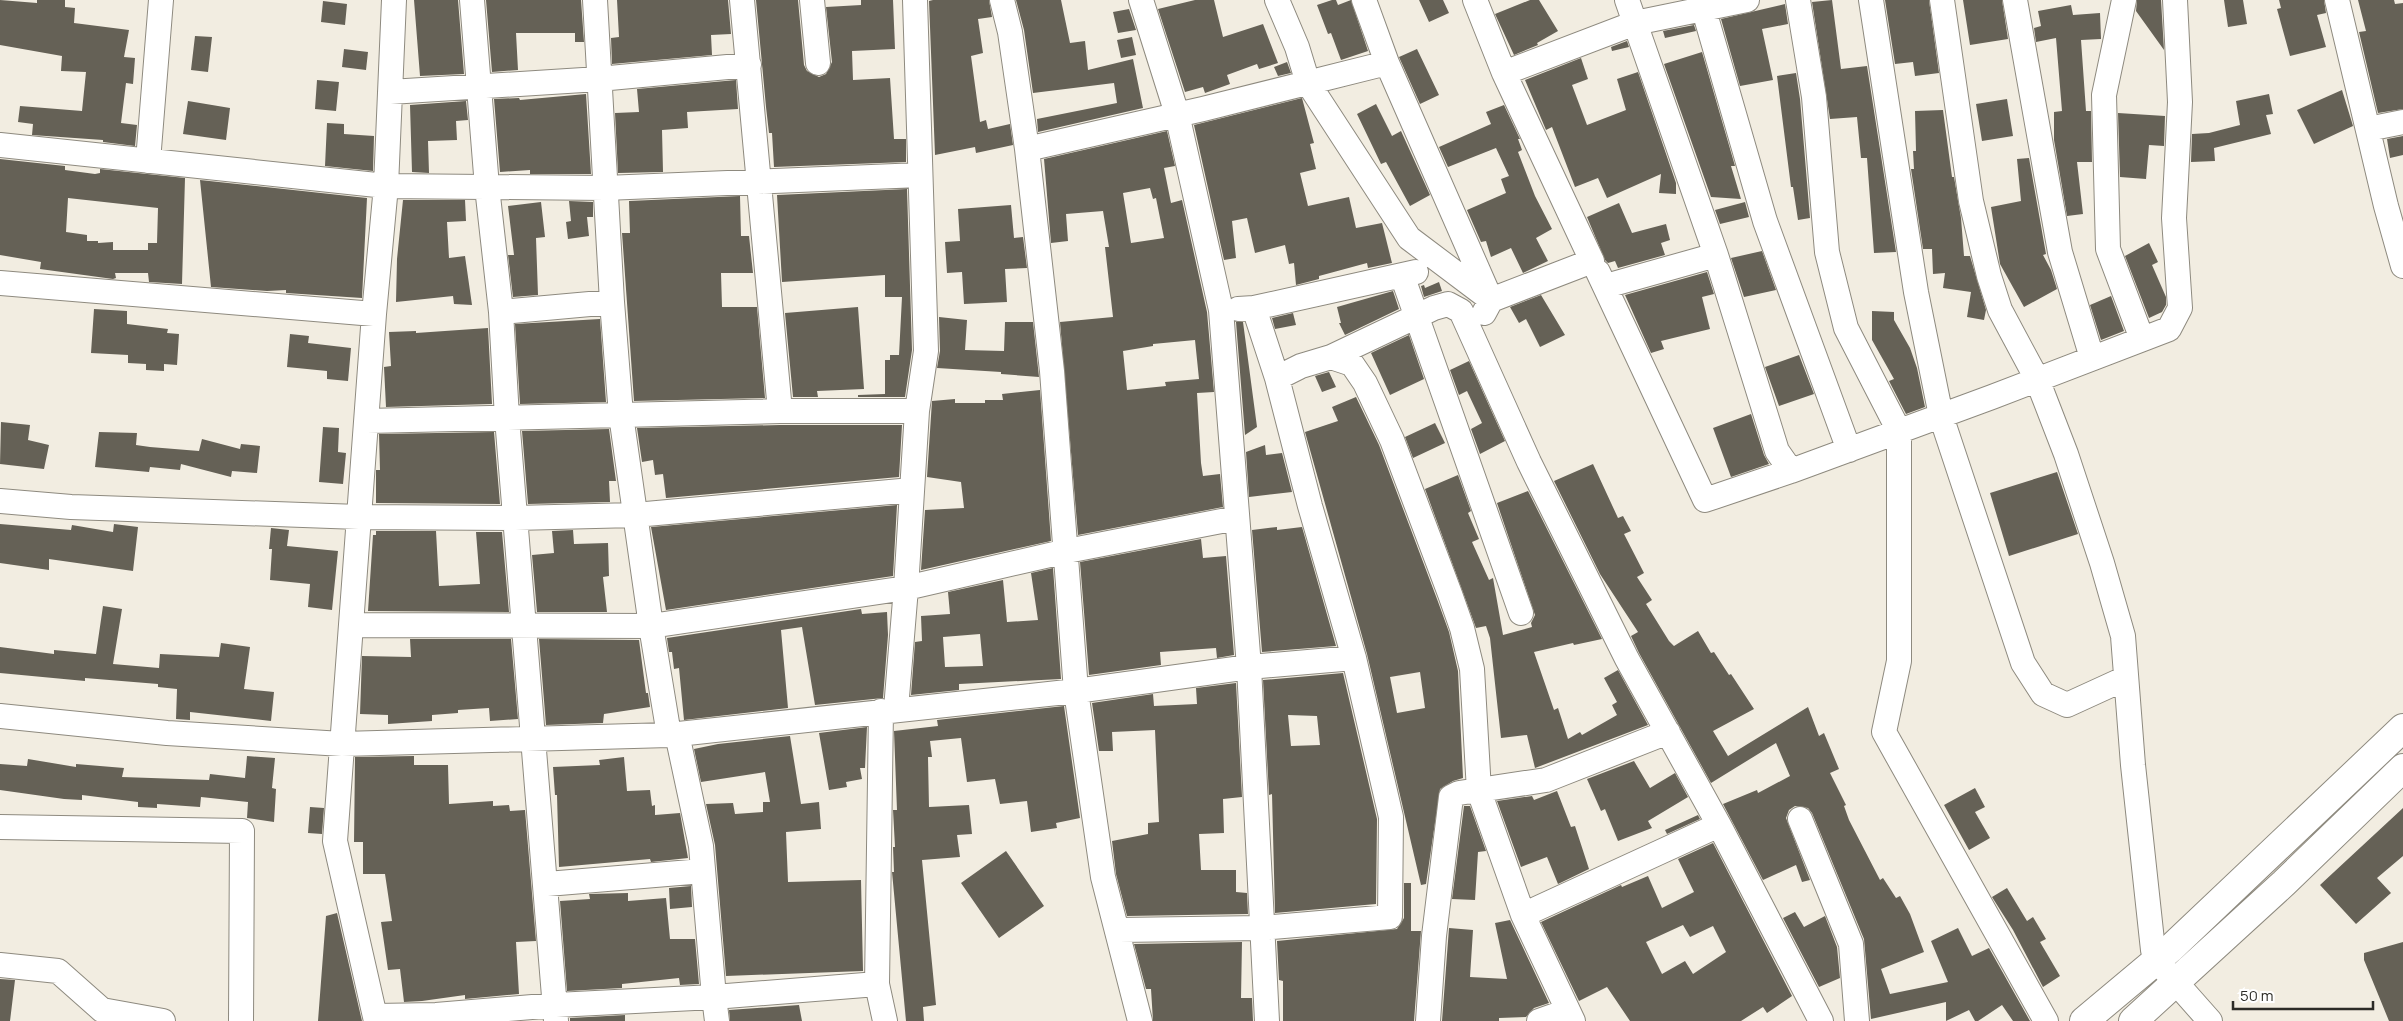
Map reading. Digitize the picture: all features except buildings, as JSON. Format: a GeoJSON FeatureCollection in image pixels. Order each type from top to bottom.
{"type":"FeatureCollection","features":[{"type":"Feature","properties":{"kind":"main road"},"geometry":{"type":"LineString","coordinates":[[2084,1021],[2156,960],[2265,861],[2403,728]]}},
{"type":"Feature","properties":{"kind":"main road"},"geometry":{"type":"LineString","coordinates":[[2133,1021],[2284,883],[2403,768]]}},
{"type":"Feature","properties":{"kind":"street"},"geometry":{"type":"LineString","coordinates":[[148,161],[161,0]]}},
{"type":"Feature","properties":{"kind":"street"},"geometry":{"type":"LineString","coordinates":[[394,0],[386,186],[374,314],[368,421],[335,841],[375,1018],[556,1013],[714,997],[878,984]]}},
{"type":"Feature","properties":{"kind":"street"},"geometry":{"type":"LineString","coordinates":[[472,0],[487,187],[501,312],[507,418],[535,739],[556,1013]]}},
{"type":"Feature","properties":{"kind":"street"},"geometry":{"type":"LineString","coordinates":[[595,0],[612,302],[621,415],[651,626],[673,734],[701,846],[717,1021]]}},
{"type":"Feature","properties":{"kind":"street"},"geometry":{"type":"LineString","coordinates":[[742,0],[780,411]]}},
{"type":"Feature","properties":{"kind":"street"},"geometry":{"type":"LineString","coordinates":[[812,0],[818,63]]}},
{"type":"Feature","properties":{"kind":"street"},"geometry":{"type":"LineString","coordinates":[[884,1021],[878,984],[888,710],[906,588],[917,410],[926,351],[915,0]]}},
{"type":"Feature","properties":{"kind":"street"},"geometry":{"type":"LineString","coordinates":[[1002,0],[1010,32],[1027,149],[1052,371],[1076,691],[1103,877],[1119,930],[1140,1021]]}},
{"type":"Feature","properties":{"kind":"street"},"geometry":{"type":"LineString","coordinates":[[1142,0],[1176,114],[1221,310],[1249,667],[1267,1021]]}},
{"type":"Feature","properties":{"kind":"street"},"geometry":{"type":"LineString","coordinates":[[1277,0],[1313,82],[1409,238],[1491,300]]}},
{"type":"Feature","properties":{"kind":"street"},"geometry":{"type":"LineString","coordinates":[[1364,0],[1387,63],[1491,300]]}},
{"type":"Feature","properties":{"kind":"street"},"geometry":{"type":"LineString","coordinates":[[1475,0],[1504,73],[1592,261],[1606,286],[1705,500],[1899,432],[2169,329],[2180,308],[2174,218],[2180,102],[2175,0]]}},
{"type":"Feature","properties":{"kind":"street"},"geometry":{"type":"LineString","coordinates":[[1627,0],[1716,254],[1778,451],[1791,471]]}},
{"type":"Feature","properties":{"kind":"street"},"geometry":{"type":"LineString","coordinates":[[1504,73],[1635,24],[1702,4],[1746,0]]}},
{"type":"Feature","properties":{"kind":"street"},"geometry":{"type":"LineString","coordinates":[[1798,0],[1814,98],[1827,252],[1846,328],[1899,432],[1899,661],[1884,732],[2046,1021]]}},
{"type":"Feature","properties":{"kind":"street"},"geometry":{"type":"LineString","coordinates":[[1871,0],[1916,292],[1941,416],[2022,663],[2043,694],[2067,705],[2126,678]]}},
{"type":"Feature","properties":{"kind":"street"},"geometry":{"type":"LineString","coordinates":[[1942,0],[1971,201],[1979,241],[2000,310],[2037,379],[2066,454],[2102,563],[2123,636],[2150,936],[2156,960],[2210,1021]]}},
{"type":"Feature","properties":{"kind":"street"},"geometry":{"type":"LineString","coordinates":[[2015,0],[2060,252],[2092,358]]}},
{"type":"Feature","properties":{"kind":"street"},"geometry":{"type":"LineString","coordinates":[[2124,0],[2104,95],[2108,249],[2142,339]]}},
{"type":"Feature","properties":{"kind":"street"},"geometry":{"type":"LineString","coordinates":[[2337,0],[2403,264]]}},
{"type":"Feature","properties":{"kind":"street"},"geometry":{"type":"LineString","coordinates":[[1702,4],[1765,221],[1849,450]]}},
{"type":"Feature","properties":{"kind":"street"},"geometry":{"type":"LineString","coordinates":[[1027,149],[1387,63]]}},
{"type":"Feature","properties":{"kind":"street"},"geometry":{"type":"LineString","coordinates":[[390,92],[599,79],[749,65]]}},
{"type":"Feature","properties":{"kind":"street"},"geometry":{"type":"LineString","coordinates":[[2368,130],[2403,122]]}},
{"type":"Feature","properties":{"kind":"street"},"geometry":{"type":"LineString","coordinates":[[0,145],[386,186],[606,188],[758,180],[920,175]]}},
{"type":"Feature","properties":{"kind":"street"},"geometry":{"type":"LineString","coordinates":[[1606,286],[1716,254]]}},
{"type":"Feature","properties":{"kind":"street"},"geometry":{"type":"LineString","coordinates":[[1472,333],[1491,300],[1592,261]]}},
{"type":"Feature","properties":{"kind":"street"},"geometry":{"type":"LineString","coordinates":[[1221,310],[1254,308],[1410,274],[1417,317],[1521,613]]}},
{"type":"Feature","properties":{"kind":"street"},"geometry":{"type":"LineString","coordinates":[[0,283],[374,314]]}},
{"type":"Feature","properties":{"kind":"street"},"geometry":{"type":"LineString","coordinates":[[501,312],[612,302]]}},
{"type":"Feature","properties":{"kind":"street"},"geometry":{"type":"LineString","coordinates":[[1278,378],[1301,366],[1332,357],[1434,308],[1448,304],[1461,311],[1529,462],[1627,659],[1720,825],[1821,1021]]}},
{"type":"Feature","properties":{"kind":"street"},"geometry":{"type":"LineString","coordinates":[[1119,930],[1262,928],[1390,917],[1391,817],[1354,658],[1310,506],[1278,378],[1254,308]]}},
{"type":"Feature","properties":{"kind":"street"},"geometry":{"type":"LineString","coordinates":[[1332,357],[1352,364],[1365,384],[1392,440],[1462,628],[1472,669],[1479,791],[1523,915],[1570,1016],[1540,1021]]}},
{"type":"Feature","properties":{"kind":"street"},"geometry":{"type":"LineString","coordinates":[[368,421],[780,411],[917,410]]}},
{"type":"Feature","properties":{"kind":"street"},"geometry":{"type":"LineString","coordinates":[[0,501],[71,507],[359,517],[515,518],[636,514],[912,490]]}},
{"type":"Feature","properties":{"kind":"street"},"geometry":{"type":"LineString","coordinates":[[352,625],[651,626],[906,588],[1067,551],[1237,518]]}},
{"type":"Feature","properties":{"kind":"street"},"geometry":{"type":"LineString","coordinates":[[0,716],[167,733],[342,744],[673,734],[1076,691],[1249,667],[1354,658]]}},
{"type":"Feature","properties":{"kind":"street"},"geometry":{"type":"LineString","coordinates":[[1428,1021],[1434,936],[1451,796],[1459,793],[1546,780],[1668,732]]}},
{"type":"Feature","properties":{"kind":"street"},"geometry":{"type":"LineString","coordinates":[[1800,818],[1851,944],[1857,1021]]}},
{"type":"Feature","properties":{"kind":"street"},"geometry":{"type":"LineString","coordinates":[[1523,915],[1720,825]]}},
{"type":"Feature","properties":{"kind":"street"},"geometry":{"type":"LineString","coordinates":[[0,827],[242,830],[241,1021]]}},
{"type":"Feature","properties":{"kind":"street"},"geometry":{"type":"LineString","coordinates":[[546,884],[703,871]]}},
{"type":"Feature","properties":{"kind":"street"},"geometry":{"type":"LineString","coordinates":[[0,965],[58,971],[101,1016],[163,1021]]}}]}
